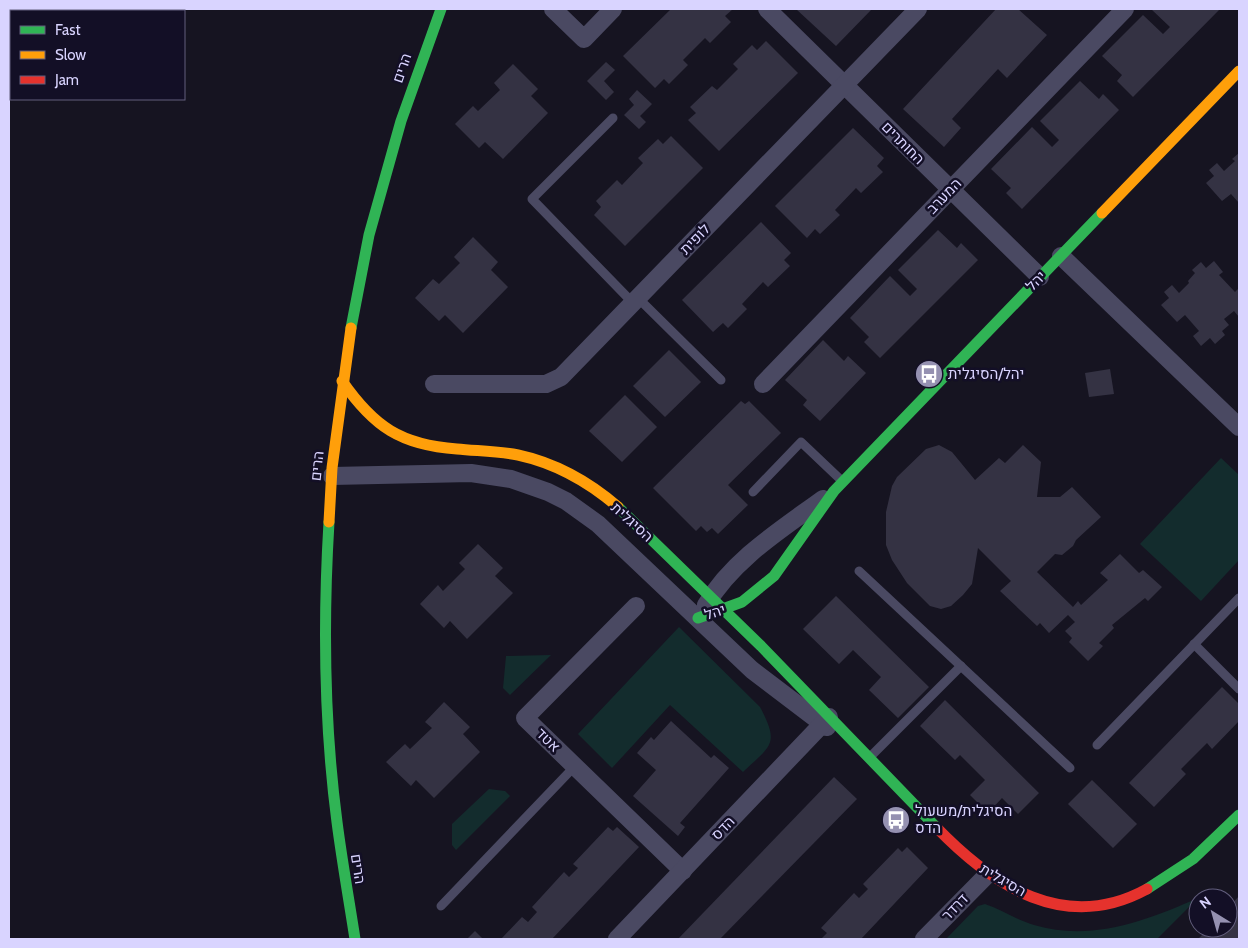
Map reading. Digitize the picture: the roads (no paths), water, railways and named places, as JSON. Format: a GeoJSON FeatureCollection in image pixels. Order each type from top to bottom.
{"type":"FeatureCollection","features":[{"type":"Feature","properties":{"kind":"street","name":"הרים"},"geometry":{"type":"LineString","coordinates":[[354,939],[339,844],[327,732],[323,599],[332,476],[342,381],[358,286],[382,181],[409,92],[440,9]]}},
{"type":"Feature","properties":{"kind":"street"},"geometry":{"type":"LineString","coordinates":[[553,9],[584,39],[614,9]]}},
{"type":"Feature","properties":{"kind":"street","name":"החותרים"},"geometry":{"type":"LineString","coordinates":[[767,9],[1040,278]]}},
{"type":"Feature","properties":{"kind":"street","name":"לופית"},"geometry":{"type":"LineString","coordinates":[[434,384],[546,384],[556,381],[918,9]]}},
{"type":"Feature","properties":{"kind":"street","name":"המערב"},"geometry":{"type":"LineString","coordinates":[[763,384],[1125,9]]}},
{"type":"Feature","properties":{"kind":"street","name":"יהל"},"geometry":{"type":"LineString","coordinates":[[698,618],[726,610],[747,599],[766,584],[786,560],[838,487],[1239,71]]}},
{"type":"Feature","properties":{"kind":"street"},"geometry":{"type":"LineString","coordinates":[[1061,256],[1239,427]]}},
{"type":"Feature","properties":{"kind":"street","name":"הסיגלית"},"geometry":{"type":"LineString","coordinates":[[342,381],[359,404],[376,421],[396,435],[412,442],[432,447],[508,453],[530,458],[572,475],[616,507],[726,610],[782,666],[826,721]]}},
{"type":"Feature","properties":{"kind":"street","name":"הסיגלית"},"geometry":{"type":"LineString","coordinates":[[332,476],[471,473],[511,479],[566,501],[590,518],[752,670],[826,721],[868,759],[953,846],[987,875],[1021,894],[1057,904],[1092,906],[1127,898],[1160,884],[1193,862],[1239,815]]}},
{"type":"Feature","properties":{"kind":"street","name":"יהל"},"geometry":{"type":"LineString","coordinates":[[698,618],[711,596],[764,543],[838,487]]}},
{"type":"Feature","properties":{"kind":"street","name":"אטד"},"geometry":{"type":"LineString","coordinates":[[636,606],[526,718],[683,871]]}},
{"type":"Feature","properties":{"kind":"street","name":"הדס"},"geometry":{"type":"LineString","coordinates":[[617,939],[826,721]]}},
{"type":"Feature","properties":{"kind":"street","name":"דרדר"},"geometry":{"type":"LineString","coordinates":[[924,939],[987,875]]}},
{"type":"Feature","properties":{"kind":"lane"},"geometry":{"type":"LineString","coordinates":[[613,118],[532,199],[635,300],[722,380]]}},
{"type":"Feature","properties":{"kind":"lane"},"geometry":{"type":"LineString","coordinates":[[753,492],[802,442],[838,487]]}},
{"type":"Feature","properties":{"kind":"lane"},"geometry":{"type":"LineString","coordinates":[[859,571],[1070,768]]}},
{"type":"Feature","properties":{"kind":"lane"},"geometry":{"type":"LineString","coordinates":[[1097,745],[1239,598]]}},
{"type":"Feature","properties":{"kind":"lane"},"geometry":{"type":"LineString","coordinates":[[1194,644],[1239,689]]}},
{"type":"Feature","properties":{"kind":"lane"},"geometry":{"type":"LineString","coordinates":[[868,759],[961,666]]}},
{"type":"Feature","properties":{"kind":"lane"},"geometry":{"type":"LineString","coordinates":[[441,906],[575,766]]}},
{"type":"Feature","properties":{"kind":"place","name":"יהל/הסיגלית"},"geometry":{"type":"Point","coordinates":[929,374]}},
{"type":"Feature","properties":{"kind":"place","name":"הסיגלית/משעול הדס"},"geometry":{"type":"Point","coordinates":[896,820]}}]}
